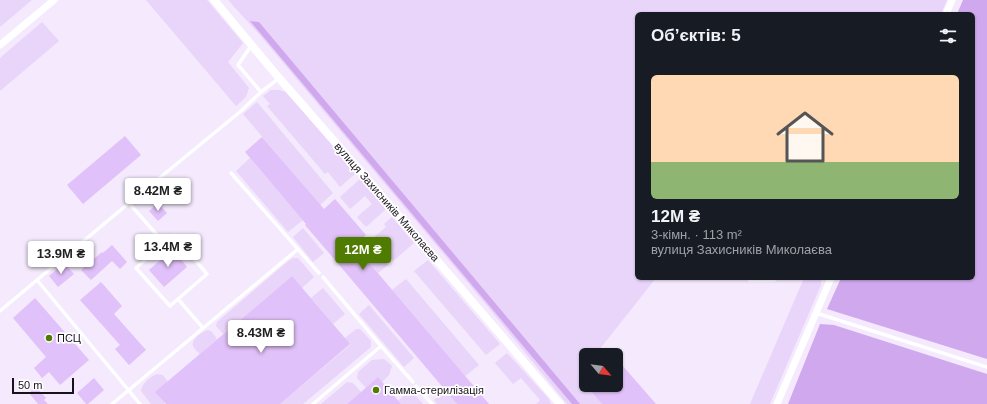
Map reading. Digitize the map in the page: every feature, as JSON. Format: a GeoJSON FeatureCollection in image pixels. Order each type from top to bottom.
{"type":"FeatureCollection","features":[{"type":"Feature","properties":{"kind":"street"},"geometry":{"type":"LineString","coordinates":[[0,45],[54,0]]}},
{"type":"Feature","properties":{"kind":"street","name":"вулиця Захисників Миколаєва"},"geometry":{"type":"LineString","coordinates":[[214,0],[279,78],[372,183],[560,404]]}},
{"type":"Feature","properties":{"kind":"street"},"geometry":{"type":"LineString","coordinates":[[947,12],[952,0]]}},
{"type":"Feature","properties":{"kind":"street"},"geometry":{"type":"LineString","coordinates":[[777,404],[830,280]]}},
{"type":"Feature","properties":{"kind":"lane"},"geometry":{"type":"LineString","coordinates":[[252,45],[238,65],[261,92]]}},
{"type":"Feature","properties":{"kind":"lane"},"geometry":{"type":"LineString","coordinates":[[0,311],[279,78]]}},
{"type":"Feature","properties":{"kind":"lane"},"geometry":{"type":"LineString","coordinates":[[232,173],[319,273]]}},
{"type":"Feature","properties":{"kind":"lane"},"geometry":{"type":"LineString","coordinates":[[129,203],[164,243]]}},
{"type":"Feature","properties":{"kind":"lane"},"geometry":{"type":"LineString","coordinates":[[174,235],[207,274],[170,306],[136,268],[164,243],[174,235]]}},
{"type":"Feature","properties":{"kind":"lane"},"geometry":{"type":"LineString","coordinates":[[112,404],[298,249]]}},
{"type":"Feature","properties":{"kind":"lane"},"geometry":{"type":"LineString","coordinates":[[323,277],[413,382]]}},
{"type":"Feature","properties":{"kind":"lane"},"geometry":{"type":"LineString","coordinates":[[36,280],[140,404]]}},
{"type":"Feature","properties":{"kind":"lane"},"geometry":{"type":"LineString","coordinates":[[750,280],[774,280]]}},
{"type":"Feature","properties":{"kind":"lane"},"geometry":{"type":"LineString","coordinates":[[178,300],[203,328]]}},
{"type":"Feature","properties":{"kind":"lane"},"geometry":{"type":"LineString","coordinates":[[816,313],[987,366]]}},
{"type":"Feature","properties":{"kind":"lane"},"geometry":{"type":"LineString","coordinates":[[313,404],[381,346]]}},
{"type":"Feature","properties":{"kind":"lane"},"geometry":{"type":"LineString","coordinates":[[416,386],[432,404]]}},
{"type":"Feature","properties":{"kind":"shaded area"},"geometry":{"type":"Polygon","coordinates":[[[0,0],[32,0],[0,27],[0,0]]]}},
{"type":"Feature","properties":{"kind":"shaded area"},"geometry":{"type":"Polygon","coordinates":[[[146,0],[207,0],[243,43],[228,62],[249,88],[246,97],[236,106],[146,0]]]}},
{"type":"Feature","properties":{"kind":"shaded area"},"geometry":{"type":"Polygon","coordinates":[[[228,0],[947,0],[942,12],[635,12],[635,280],[654,280],[601,348],[579,348],[579,392],[592,392],[602,404],[567,404],[484,302],[259,34],[228,0]]]}},
{"type":"Feature","properties":{"kind":"shaded area"},"geometry":{"type":"Polygon","coordinates":[[[963,0],[987,0],[987,359],[827,309],[840,280],[975,280],[975,12],[958,12],[963,0]]]}},
{"type":"Feature","properties":{"kind":"shaded area"},"geometry":{"type":"Polygon","coordinates":[[[250,21],[259,22],[580,404],[572,404],[250,21]]]}},
{"type":"Feature","properties":{"kind":"shaded area"},"geometry":{"type":"Polygon","coordinates":[[[42,22],[59,41],[0,91],[0,58],[42,22]]]}},
{"type":"Feature","properties":{"kind":"shaded area"},"geometry":{"type":"Polygon","coordinates":[[[271,90],[287,92],[356,173],[340,187],[328,172],[325,174],[267,106],[270,104],[263,96],[271,90]]]}},
{"type":"Feature","properties":{"kind":"shaded area"},"geometry":{"type":"Polygon","coordinates":[[[257,102],[333,193],[320,205],[243,114],[257,102]]]}},
{"type":"Feature","properties":{"kind":"shaded area"},"geometry":{"type":"Polygon","coordinates":[[[250,158],[303,220],[288,232],[236,171],[250,158]]]}},
{"type":"Feature","properties":{"kind":"shaded area"},"geometry":{"type":"Polygon","coordinates":[[[361,178],[387,208],[366,227],[357,217],[372,204],[365,196],[350,209],[340,197],[361,178]]]}},
{"type":"Feature","properties":{"kind":"shaded area"},"geometry":{"type":"Polygon","coordinates":[[[392,217],[414,243],[393,261],[373,238],[386,227],[384,224],[392,217]]]}},
{"type":"Feature","properties":{"kind":"shaded area"},"geometry":{"type":"Polygon","coordinates":[[[303,228],[324,253],[313,262],[293,237],[303,228]]]}},
{"type":"Feature","properties":{"kind":"shaded area"},"geometry":{"type":"Polygon","coordinates":[[[368,241],[388,265],[378,273],[358,250],[368,241]]]}},
{"type":"Feature","properties":{"kind":"shaded area"},"geometry":{"type":"Polygon","coordinates":[[[293,258],[298,258],[314,277],[302,288],[292,276],[223,334],[216,326],[217,322],[293,258]]]}},
{"type":"Feature","properties":{"kind":"shaded area"},"geometry":{"type":"Polygon","coordinates":[[[428,260],[500,344],[486,355],[414,271],[428,260]]]}},
{"type":"Feature","properties":{"kind":"shaded area"},"geometry":{"type":"Polygon","coordinates":[[[406,279],[479,365],[465,376],[392,290],[406,279]]]}},
{"type":"Feature","properties":{"kind":"shaded area"},"geometry":{"type":"Polygon","coordinates":[[[803,280],[821,280],[821,285],[770,404],[750,404],[803,280]]]}},
{"type":"Feature","properties":{"kind":"shaded area"},"geometry":{"type":"Polygon","coordinates":[[[323,288],[345,314],[333,324],[311,298],[323,288]]]}},
{"type":"Feature","properties":{"kind":"shaded area"},"geometry":{"type":"Polygon","coordinates":[[[369,305],[414,358],[404,367],[359,314],[369,305]]]}},
{"type":"Feature","properties":{"kind":"shaded area"},"geometry":{"type":"Polygon","coordinates":[[[820,324],[834,325],[987,374],[987,404],[788,404],[820,324]]]}},
{"type":"Feature","properties":{"kind":"shaded area"},"geometry":{"type":"Polygon","coordinates":[[[356,329],[360,329],[371,341],[371,347],[303,404],[280,404],[350,345],[345,338],[356,329]]]}},
{"type":"Feature","properties":{"kind":"shaded area"},"geometry":{"type":"Polygon","coordinates":[[[208,330],[212,332],[217,339],[200,354],[194,348],[193,343],[198,336],[208,330]]]}},
{"type":"Feature","properties":{"kind":"shaded area"},"geometry":{"type":"Polygon","coordinates":[[[507,353],[549,399],[551,404],[536,404],[540,400],[521,378],[513,384],[495,363],[507,353]]]}},
{"type":"Feature","properties":{"kind":"shaded area"},"geometry":{"type":"Polygon","coordinates":[[[384,359],[392,366],[389,375],[382,382],[378,377],[366,388],[357,378],[358,372],[372,360],[384,359]]]}},
{"type":"Feature","properties":{"kind":"shaded area"},"geometry":{"type":"Polygon","coordinates":[[[157,374],[163,375],[168,382],[156,392],[165,403],[151,404],[141,391],[143,385],[157,374]]]}},
{"type":"Feature","properties":{"kind":"shaded area"},"geometry":{"type":"Polygon","coordinates":[[[347,382],[353,383],[361,392],[347,404],[321,404],[347,382]]]}},
{"type":"Feature","properties":{"kind":"shaded area"},"geometry":{"type":"Polygon","coordinates":[[[411,390],[423,404],[401,404],[398,401],[411,390]]]}},
{"type":"Feature","properties":{"kind":"shaded area"},"geometry":{"type":"Polygon","coordinates":[[[445,390],[457,404],[437,404],[434,400],[445,390]]]}},
{"type":"Feature","properties":{"kind":"building"},"geometry":{"type":"Polygon","coordinates":[[[125,136],[141,155],[83,204],[67,185],[125,136]]]}},
{"type":"Feature","properties":{"kind":"building"},"geometry":{"type":"Polygon","coordinates":[[[262,137],[324,209],[335,199],[366,235],[354,245],[489,404],[457,404],[245,152],[262,137]]]}},
{"type":"Feature","properties":{"kind":"building"},"geometry":{"type":"Polygon","coordinates":[[[158,203],[167,213],[158,221],[149,211],[158,203]]]}},
{"type":"Feature","properties":{"kind":"building"},"geometry":{"type":"Polygon","coordinates":[[[112,245],[127,262],[120,269],[112,261],[91,280],[81,270],[112,245]]]}},
{"type":"Feature","properties":{"kind":"building"},"geometry":{"type":"Polygon","coordinates":[[[173,249],[187,267],[164,287],[149,270],[173,249]]]}},
{"type":"Feature","properties":{"kind":"building"},"geometry":{"type":"Polygon","coordinates":[[[64,263],[74,274],[58,287],[49,276],[64,263]]]}},
{"type":"Feature","properties":{"kind":"building"},"geometry":{"type":"Polygon","coordinates":[[[292,276],[350,344],[280,404],[166,404],[155,392],[292,276]]]}},
{"type":"Feature","properties":{"kind":"building"},"geometry":{"type":"Polygon","coordinates":[[[101,282],[122,306],[114,314],[146,350],[129,365],[115,349],[120,345],[80,300],[101,282]]]}},
{"type":"Feature","properties":{"kind":"building","name":"ПСЦ"},"geometry":{"type":"Polygon","coordinates":[[[35,298],[89,360],[60,385],[49,372],[42,378],[34,368],[46,357],[13,318],[35,298]]]}},
{"type":"Feature","properties":{"kind":"building"},"geometry":{"type":"Polygon","coordinates":[[[623,366],[656,404],[602,404],[592,392],[623,392],[623,366]]]}},
{"type":"Feature","properties":{"kind":"building","name":"Гамма-стерилізація"},"geometry":{"type":"Polygon","coordinates":[[[378,377],[401,404],[347,404],[361,392],[378,377]]]}},
{"type":"Feature","properties":{"kind":"building"},"geometry":{"type":"Polygon","coordinates":[[[94,378],[104,390],[88,404],[86,404],[77,393],[94,378]]]}},
{"type":"Feature","properties":{"kind":"building"},"geometry":{"type":"Polygon","coordinates":[[[36,387],[46,398],[44,400],[48,404],[38,404],[29,393],[36,387]]]}},
{"type":"Feature","properties":{"kind":"place","name":"ПСЦ"},"geometry":{"type":"Point","coordinates":[49,338]}},
{"type":"Feature","properties":{"kind":"place","name":"Гамма-стерилізація"},"geometry":{"type":"Point","coordinates":[376,390]}}]}
